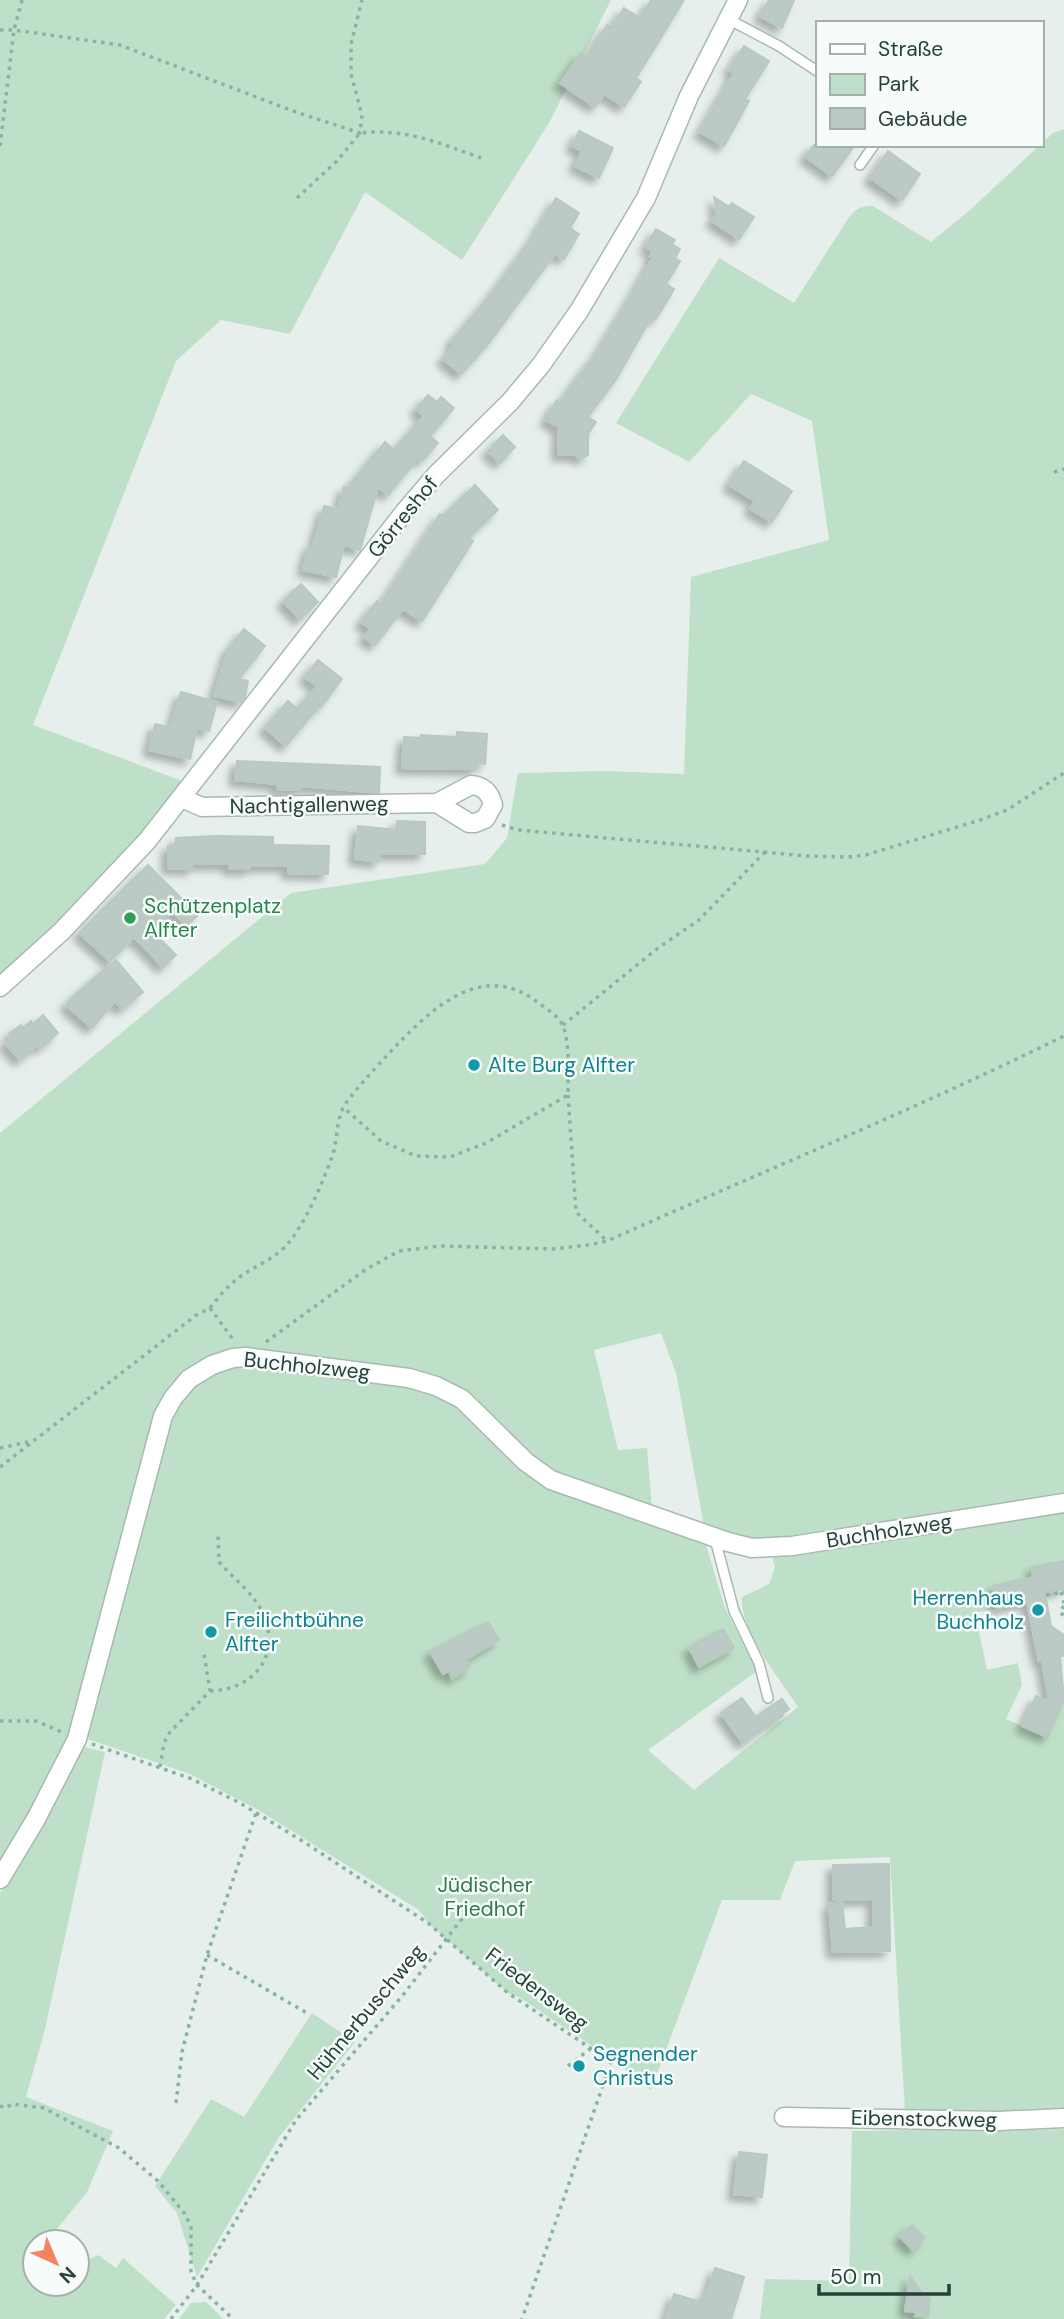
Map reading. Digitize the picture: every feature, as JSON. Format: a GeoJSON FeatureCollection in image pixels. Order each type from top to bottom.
{"type":"FeatureCollection","features":[{"type":"Feature","properties":{"kind":"street","name":"Görreshof"},"geometry":{"type":"LineString","coordinates":[[0,988],[35,958],[147,841],[406,510],[436,475],[510,402],[567,330],[646,198],[689,96],[738,0]]}},
{"type":"Feature","properties":{"kind":"street","name":"Nachtigallenweg"},"geometry":{"type":"LineString","coordinates":[[182,798],[202,807],[438,803],[471,785],[477,785],[483,787],[491,797],[493,805],[485,819]]}},
{"type":"Feature","properties":{"kind":"street"},"geometry":{"type":"LineString","coordinates":[[438,803],[469,822],[485,819]]}},
{"type":"Feature","properties":{"kind":"street","name":"Buchholzweg"},"geometry":{"type":"LineString","coordinates":[[0,1879],[36,1819],[77,1739],[163,1416],[173,1398],[196,1373],[221,1362],[246,1357],[422,1381],[462,1399],[526,1462],[551,1480],[577,1492],[752,1548],[777,1548],[1064,1503]]}},
{"type":"Feature","properties":{"kind":"street","name":"Eibenstockweg"},"geometry":{"type":"LineString","coordinates":[[784,2117],[998,2121],[1064,2118]]}},
{"type":"Feature","properties":{"kind":"lane"},"geometry":{"type":"LineString","coordinates":[[728,19],[779,46],[816,70]]}},
{"type":"Feature","properties":{"kind":"lane"},"geometry":{"type":"LineString","coordinates":[[860,166],[873,147]]}},
{"type":"Feature","properties":{"kind":"lane"},"geometry":{"type":"LineString","coordinates":[[715,1537],[734,1611],[759,1663],[768,1698]]}},
{"type":"Feature","properties":{"kind":"path"},"geometry":{"type":"LineString","coordinates":[[0,146],[14,30],[22,0]]}},
{"type":"Feature","properties":{"kind":"path"},"geometry":{"type":"LineString","coordinates":[[297,198],[337,161],[360,133],[362,115],[351,74],[351,44],[362,0]]}},
{"type":"Feature","properties":{"kind":"path"},"geometry":{"type":"LineString","coordinates":[[0,30],[120,45],[293,111],[360,133],[381,131],[412,134],[481,158]]}},
{"type":"Feature","properties":{"kind":"path"},"geometry":{"type":"LineString","coordinates":[[1054,472],[1064,469]]}},
{"type":"Feature","properties":{"kind":"path"},"geometry":{"type":"LineString","coordinates":[[485,819],[519,830],[848,857],[882,850],[1007,810],[1064,773]]}},
{"type":"Feature","properties":{"kind":"path"},"geometry":{"type":"LineString","coordinates":[[563,1025],[658,948],[699,920],[766,851]]}},
{"type":"Feature","properties":{"kind":"path"},"geometry":{"type":"LineString","coordinates":[[0,1467],[195,1316],[210,1308],[224,1290],[264,1264],[290,1241],[310,1207],[333,1152],[344,1107],[367,1077],[419,1021],[444,1002],[473,988],[492,985],[515,988],[550,1012],[563,1025],[569,1061],[568,1095],[576,1212],[607,1241]]}},
{"type":"Feature","properties":{"kind":"path"},"geometry":{"type":"LineString","coordinates":[[210,1308],[246,1357],[365,1270],[400,1251],[440,1246],[553,1249],[607,1241],[965,1085],[1064,1036]]}},
{"type":"Feature","properties":{"kind":"path"},"geometry":{"type":"LineString","coordinates":[[344,1107],[381,1141],[416,1156],[450,1157],[486,1143],[568,1095]]}},
{"type":"Feature","properties":{"kind":"path"},"geometry":{"type":"LineString","coordinates":[[0,1448],[30,1442]]}},
{"type":"Feature","properties":{"kind":"path"},"geometry":{"type":"LineString","coordinates":[[160,1767],[164,1743],[170,1731],[210,1691],[223,1691],[251,1679],[267,1659],[269,1647],[265,1618],[258,1604],[219,1562],[218,1534]]}},
{"type":"Feature","properties":{"kind":"path"},"geometry":{"type":"LineString","coordinates":[[1046,1595],[1063,1592],[1064,1605],[1060,1611],[1064,1617]]}},
{"type":"Feature","properties":{"kind":"path"},"geometry":{"type":"LineString","coordinates":[[204,1654],[210,1691]]}},
{"type":"Feature","properties":{"kind":"path","name":"Hühnerbuschweg"},"geometry":{"type":"LineString","coordinates":[[0,1721],[36,1721],[77,1739],[192,1779],[256,1812],[447,1938],[403,1995],[296,2120],[197,2285],[171,2319]]}},
{"type":"Feature","properties":{"kind":"path"},"geometry":{"type":"LineString","coordinates":[[176,2103],[182,2052],[208,1955],[256,1812]]}},
{"type":"Feature","properties":{"kind":"path"},"geometry":{"type":"LineString","coordinates":[[447,1938],[464,1916]]}},
{"type":"Feature","properties":{"kind":"path","name":"Friedensweg"},"geometry":{"type":"LineString","coordinates":[[447,1938],[508,1993],[611,2062],[522,2319]]}},
{"type":"Feature","properties":{"kind":"path"},"geometry":{"type":"LineString","coordinates":[[208,1955],[307,2013]]}},
{"type":"Feature","properties":{"kind":"path"},"geometry":{"type":"LineString","coordinates":[[568,2066],[590,2049]]}},
{"type":"Feature","properties":{"kind":"path"},"geometry":{"type":"LineString","coordinates":[[0,2106],[6,2108],[12,2104],[44,2108],[119,2148],[158,2181],[185,2214],[191,2227],[191,2272],[197,2285],[233,2319]]}},
{"type":"Feature","properties":{"kind":"green space"},"geometry":{"type":"Polygon","coordinates":[[[0,0],[611,0],[549,123],[462,260],[365,192],[290,334],[221,320],[176,361],[33,725],[177,779],[191,787],[0,987],[0,0]]]}},
{"type":"Feature","properties":{"kind":"green space","name":"Jüdischer Friedhof"},"geometry":{"type":"Polygon","coordinates":[[[1064,129],[1064,1499],[758,1542],[705,1542],[725,1608],[757,1671],[648,1750],[694,1790],[798,1707],[762,1655],[743,1610],[742,1597],[769,1584],[775,1567],[772,1556],[1064,1510],[1064,1561],[1032,1567],[1034,1578],[993,1586],[997,1608],[975,1613],[987,1670],[1018,1663],[1022,1685],[1006,1719],[1047,1737],[1061,1707],[1064,1690],[1064,2109],[1000,2111],[1001,2131],[1064,2129],[1064,2319],[760,2319],[765,2279],[849,2281],[852,2131],[988,2129],[987,2110],[905,2112],[890,1857],[795,1861],[780,1900],[722,1900],[651,2090],[616,2062],[519,1997],[508,1993],[428,1923],[419,1910],[258,1810],[190,1774],[76,1735],[0,1871],[0,1133],[291,893],[485,864],[507,838],[518,773],[605,771],[684,774],[691,577],[829,540],[812,421],[751,394],[689,462],[616,423],[719,258],[794,303],[848,219],[859,209],[873,206],[931,242],[1038,147],[1043,147],[1043,142],[1053,133],[1064,129]],[[661,1333],[594,1350],[618,1450],[647,1448],[652,1507],[704,1526],[676,1373],[661,1333]]]}},
{"type":"Feature","properties":{"kind":"green space"},"geometry":{"type":"Polygon","coordinates":[[[81,1746],[105,1752],[45,2029],[26,2097],[113,2131],[87,2192],[58,2228],[21,2228],[21,2298],[91,2298],[91,2258],[98,2255],[116,2268],[123,2258],[176,2305],[164,2319],[0,2319],[0,1893],[20,1864],[74,1753],[81,1746]]]}},
{"type":"Feature","properties":{"kind":"green space"},"geometry":{"type":"Polygon","coordinates":[[[312,2013],[355,2042],[279,2137],[197,2277],[177,2213],[155,2186],[211,2099],[244,2117],[312,2013]]]}},
{"type":"Feature","properties":{"kind":"green space"},"geometry":{"type":"Polygon","coordinates":[[[206,2302],[223,2319],[179,2319],[191,2303],[206,2302]]]}},
{"type":"Feature","properties":{"kind":"building"},"geometry":{"type":"Polygon","coordinates":[[[651,0],[684,0],[636,78],[641,82],[624,107],[604,94],[595,107],[560,83],[581,53],[587,57],[607,25],[611,27],[624,8],[640,18],[651,0]]]}},
{"type":"Feature","properties":{"kind":"building"},"geometry":{"type":"Polygon","coordinates":[[[769,0],[794,0],[782,28],[760,16],[769,0]]]}},
{"type":"Feature","properties":{"kind":"building"},"geometry":{"type":"Polygon","coordinates":[[[744,46],[769,61],[745,99],[749,101],[724,146],[700,132],[734,73],[729,70],[744,46]]]}},
{"type":"Feature","properties":{"kind":"building"},"geometry":{"type":"Polygon","coordinates":[[[579,131],[613,148],[599,178],[575,166],[582,151],[572,146],[579,131]]]}},
{"type":"Feature","properties":{"kind":"building"},"geometry":{"type":"Polygon","coordinates":[[[814,145],[854,147],[832,176],[805,156],[814,145]]]}},
{"type":"Feature","properties":{"kind":"building"},"geometry":{"type":"Polygon","coordinates":[[[888,151],[920,174],[902,200],[870,178],[888,151]]]}},
{"type":"Feature","properties":{"kind":"building"},"geometry":{"type":"Polygon","coordinates":[[[714,197],[729,207],[732,203],[754,217],[739,239],[712,221],[717,213],[714,197]]]}},
{"type":"Feature","properties":{"kind":"building"},"geometry":{"type":"Polygon","coordinates":[[[556,198],[579,213],[570,228],[579,234],[564,259],[555,254],[488,344],[461,374],[443,359],[454,345],[451,342],[493,292],[532,239],[556,198]]]}},
{"type":"Feature","properties":{"kind":"building"},"geometry":{"type":"Polygon","coordinates":[[[656,229],[675,240],[672,244],[680,249],[675,258],[680,261],[666,284],[674,289],[656,319],[652,316],[617,378],[588,417],[596,422],[588,434],[588,455],[581,459],[575,455],[558,455],[559,427],[546,420],[557,400],[560,402],[593,360],[628,302],[653,257],[650,256],[653,251],[646,247],[656,229]]]}},
{"type":"Feature","properties":{"kind":"building"},"geometry":{"type":"Polygon","coordinates":[[[428,395],[437,402],[441,397],[454,408],[430,436],[438,443],[422,461],[418,458],[388,495],[378,487],[360,550],[344,545],[336,577],[303,570],[324,506],[338,509],[344,487],[348,488],[385,442],[394,450],[424,416],[416,409],[428,395]]]}},
{"type":"Feature","properties":{"kind":"building"},"geometry":{"type":"Polygon","coordinates":[[[503,435],[515,447],[500,463],[488,451],[503,435]]]}},
{"type":"Feature","properties":{"kind":"building"},"geometry":{"type":"Polygon","coordinates":[[[744,461],[792,491],[772,522],[750,509],[755,501],[729,485],[744,461]]]}},
{"type":"Feature","properties":{"kind":"building"},"geometry":{"type":"Polygon","coordinates":[[[475,485],[498,510],[469,537],[473,541],[422,621],[403,609],[375,645],[364,637],[371,629],[361,622],[377,601],[381,604],[440,514],[443,516],[475,485]]]}},
{"type":"Feature","properties":{"kind":"building"},"geometry":{"type":"Polygon","coordinates":[[[301,584],[318,602],[300,619],[283,601],[301,584]]]}},
{"type":"Feature","properties":{"kind":"building"},"geometry":{"type":"Polygon","coordinates":[[[244,629],[265,646],[239,679],[248,681],[245,697],[241,702],[214,696],[228,650],[244,629]]]}},
{"type":"Feature","properties":{"kind":"building"},"geometry":{"type":"Polygon","coordinates":[[[318,660],[342,679],[286,746],[265,728],[288,701],[297,709],[317,686],[305,677],[318,660]]]}},
{"type":"Feature","properties":{"kind":"building"},"geometry":{"type":"Polygon","coordinates":[[[181,692],[217,702],[209,731],[197,728],[190,759],[149,750],[155,724],[171,728],[181,692]]]}},
{"type":"Feature","properties":{"kind":"building"},"geometry":{"type":"Polygon","coordinates":[[[457,732],[487,734],[485,764],[477,763],[476,769],[402,768],[404,737],[457,737],[457,732]]]}},
{"type":"Feature","properties":{"kind":"building"},"geometry":{"type":"Polygon","coordinates":[[[237,761],[380,767],[379,793],[301,786],[300,790],[277,789],[277,784],[235,780],[237,761]]]}},
{"type":"Feature","properties":{"kind":"building"},"geometry":{"type":"Polygon","coordinates":[[[397,821],[425,822],[425,854],[380,854],[379,862],[355,859],[358,826],[397,830],[397,821]]]}},
{"type":"Feature","properties":{"kind":"building"},"geometry":{"type":"Polygon","coordinates":[[[273,837],[273,845],[329,846],[328,874],[288,873],[288,866],[229,869],[229,864],[193,864],[193,869],[168,868],[168,846],[176,846],[176,838],[273,837]]]}},
{"type":"Feature","properties":{"kind":"building","name":"Schützenplatz Alfter"},"geometry":{"type":"Polygon","coordinates":[[[148,865],[198,915],[187,926],[172,911],[152,931],[176,955],[163,967],[134,937],[110,961],[79,933],[148,865]]]}},
{"type":"Feature","properties":{"kind":"building"},"geometry":{"type":"Polygon","coordinates":[[[116,960],[143,992],[122,1009],[115,1001],[92,1028],[66,1005],[116,960]]]}},
{"type":"Feature","properties":{"kind":"building"},"geometry":{"type":"Polygon","coordinates":[[[43,1015],[58,1033],[41,1048],[38,1045],[20,1060],[5,1043],[12,1037],[9,1034],[21,1025],[23,1028],[31,1021],[33,1024],[43,1015]]]}},
{"type":"Feature","properties":{"kind":"building"},"geometry":{"type":"Polygon","coordinates":[[[1064,1561],[1064,1589],[1045,1593],[1051,1626],[1064,1635],[1064,1656],[1060,1656],[1064,1700],[1047,1737],[1022,1726],[1036,1696],[1049,1701],[1027,1602],[997,1608],[993,1586],[1033,1577],[1032,1567],[1064,1561]]]}},
{"type":"Feature","properties":{"kind":"building"},"geometry":{"type":"Polygon","coordinates":[[[488,1622],[499,1640],[466,1660],[470,1667],[452,1679],[449,1671],[443,1674],[430,1652],[488,1622]]]}},
{"type":"Feature","properties":{"kind":"building"},"geometry":{"type":"Polygon","coordinates":[[[723,1629],[734,1648],[699,1667],[689,1648],[723,1629]]]}},
{"type":"Feature","properties":{"kind":"building"},"geometry":{"type":"Polygon","coordinates":[[[742,1698],[756,1717],[782,1699],[789,1709],[743,1743],[721,1713],[742,1698]]]}},
{"type":"Feature","properties":{"kind":"building"},"geometry":{"type":"Polygon","coordinates":[[[889,1864],[890,1951],[833,1952],[829,1904],[842,1902],[845,1929],[873,1927],[873,1899],[833,1900],[833,1865],[889,1864]]]}},
{"type":"Feature","properties":{"kind":"building"},"geometry":{"type":"Polygon","coordinates":[[[739,2152],[767,2155],[762,2197],[734,2194],[739,2152]]]}},
{"type":"Feature","properties":{"kind":"building"},"geometry":{"type":"Polygon","coordinates":[[[912,2225],[925,2238],[913,2250],[900,2237],[912,2225]]]}},
{"type":"Feature","properties":{"kind":"building"},"geometry":{"type":"Polygon","coordinates":[[[715,2268],[744,2277],[731,2319],[666,2319],[674,2294],[701,2302],[703,2294],[707,2294],[715,2268]]]}},
{"type":"Feature","properties":{"kind":"building"},"geometry":{"type":"Polygon","coordinates":[[[910,2276],[925,2297],[930,2298],[928,2317],[915,2316],[916,2312],[905,2311],[910,2276]]]}},
{"type":"Feature","properties":{"kind":"place","name":"Schützenplatz Alfter"},"geometry":{"type":"Point","coordinates":[130,918]}},
{"type":"Feature","properties":{"kind":"place","name":"Alte Burg Alfter"},"geometry":{"type":"Point","coordinates":[474,1065]}},
{"type":"Feature","properties":{"kind":"place","name":"Herrenhaus Buchholz"},"geometry":{"type":"Point","coordinates":[1038,1610]}},
{"type":"Feature","properties":{"kind":"place","name":"Freilichtbühne Alfter"},"geometry":{"type":"Point","coordinates":[211,1632]}},
{"type":"Feature","properties":{"kind":"place","name":"Segnender Christus"},"geometry":{"type":"Point","coordinates":[579,2066]}}]}
